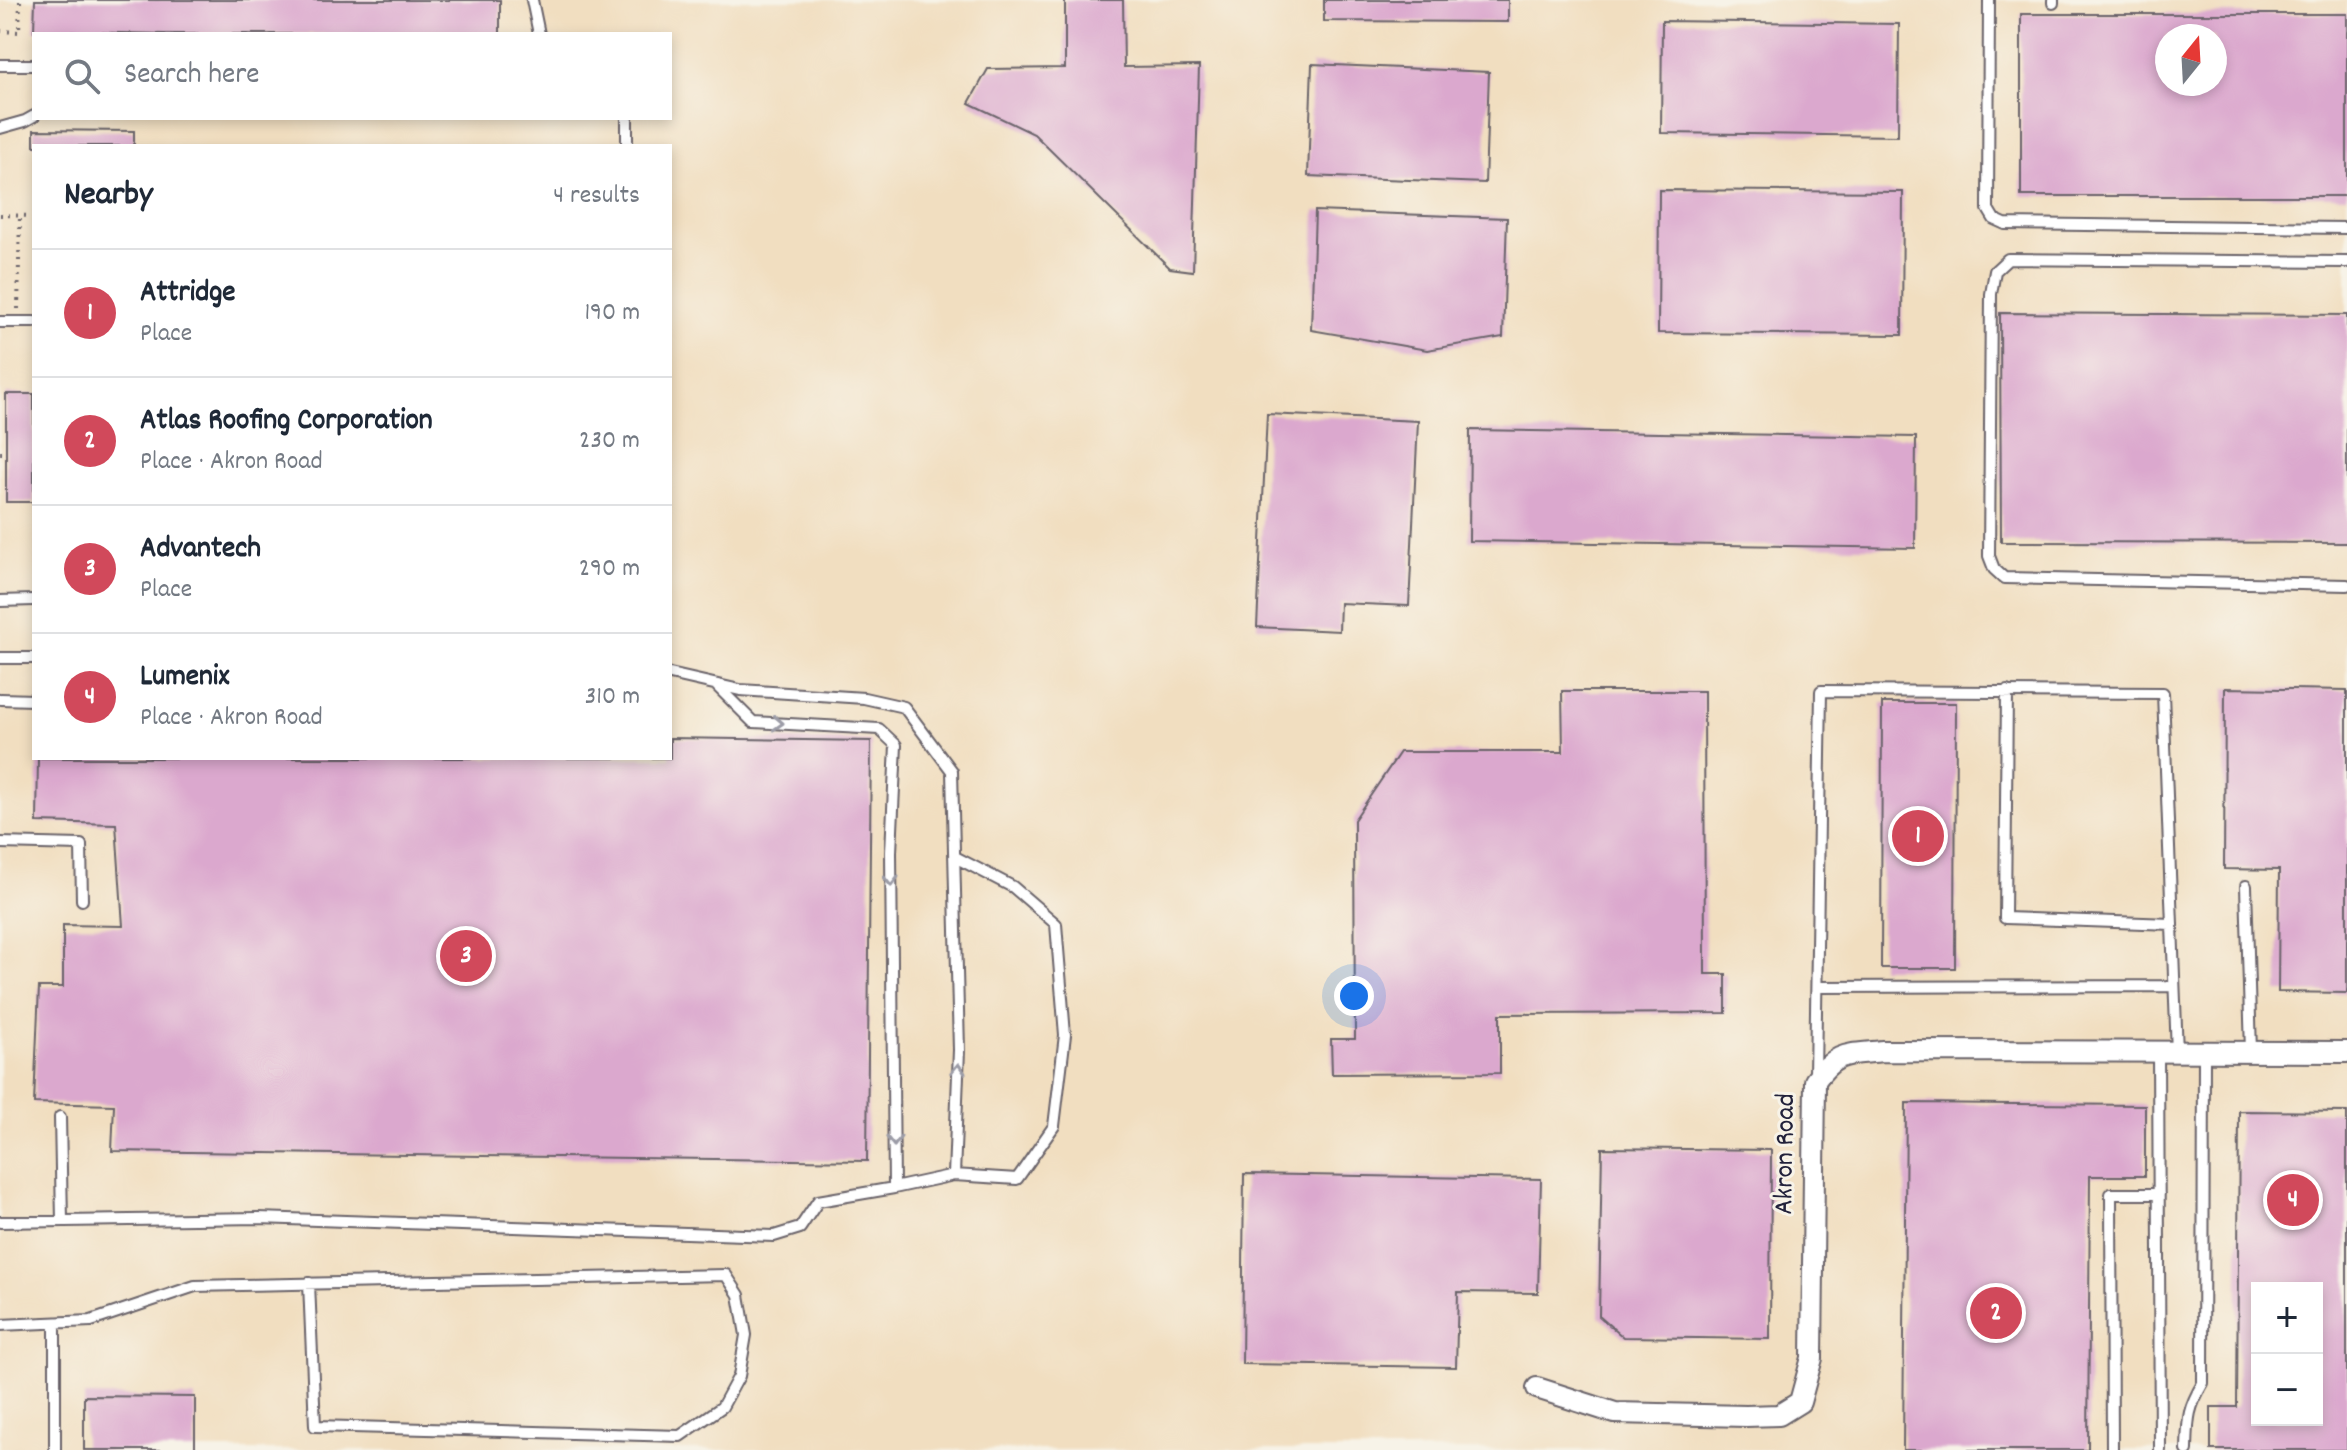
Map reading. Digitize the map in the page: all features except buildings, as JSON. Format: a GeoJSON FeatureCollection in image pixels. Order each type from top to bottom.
{"type":"FeatureCollection","features":[{"type":"Feature","properties":{"kind":"street","name":"Akron Road"},"geometry":{"type":"LineString","coordinates":[[1537,1388],[1615,1413],[1779,1415],[1800,1402],[1812,1358],[1815,1081],[1826,1065],[1843,1055],[1883,1051],[2347,1052]]}},
{"type":"Feature","properties":{"kind":"lane"},"geometry":{"type":"LineString","coordinates":[[532,0],[539,32]]}},
{"type":"Feature","properties":{"kind":"lane"},"geometry":{"type":"LineString","coordinates":[[1989,0],[1988,209],[1994,219],[2005,224],[2347,228]]}},
{"type":"Feature","properties":{"kind":"lane"},"geometry":{"type":"LineString","coordinates":[[0,65],[32,65]]}},
{"type":"Feature","properties":{"kind":"lane"},"geometry":{"type":"LineString","coordinates":[[0,128],[32,117]]}},
{"type":"Feature","properties":{"kind":"lane"},"geometry":{"type":"LineString","coordinates":[[627,120],[627,144]]}},
{"type":"Feature","properties":{"kind":"lane"},"geometry":{"type":"LineString","coordinates":[[2347,262],[2008,259],[1995,271],[1991,294],[1989,541],[1989,556],[1994,569],[2004,578],[2347,585]]}},
{"type":"Feature","properties":{"kind":"lane"},"geometry":{"type":"LineString","coordinates":[[0,322],[32,322]]}},
{"type":"Feature","properties":{"kind":"lane"},"geometry":{"type":"LineString","coordinates":[[0,601],[32,600]]}},
{"type":"Feature","properties":{"kind":"lane"},"geometry":{"type":"LineString","coordinates":[[0,658],[32,658]]}},
{"type":"Feature","properties":{"kind":"lane"},"geometry":{"type":"LineString","coordinates":[[672,674],[740,690],[864,698],[904,707],[952,771],[959,1050],[954,1175]]}},
{"type":"Feature","properties":{"kind":"lane"},"geometry":{"type":"LineString","coordinates":[[716,684],[753,722],[879,729],[896,745],[891,852],[894,1188]]}},
{"type":"Feature","properties":{"kind":"lane"},"geometry":{"type":"LineString","coordinates":[[1815,1081],[1821,691],[2163,693],[2174,986],[2159,1194],[2160,1450]]}},
{"type":"Feature","properties":{"kind":"lane"},"geometry":{"type":"LineString","coordinates":[[2007,691],[2005,918],[2172,924]]}},
{"type":"Feature","properties":{"kind":"lane"},"geometry":{"type":"LineString","coordinates":[[1,699],[32,700]]}},
{"type":"Feature","properties":{"kind":"lane"},"geometry":{"type":"LineString","coordinates":[[0,843],[81,845],[82,900]]}},
{"type":"Feature","properties":{"kind":"lane"},"geometry":{"type":"LineString","coordinates":[[0,1222],[259,1218],[774,1236],[800,1228],[818,1201],[954,1175],[1017,1179],[1054,1126],[1065,1035],[1056,924],[1013,887],[955,857]]}},
{"type":"Feature","properties":{"kind":"lane"},"geometry":{"type":"LineString","coordinates":[[2246,886],[2251,1053]]}},
{"type":"Feature","properties":{"kind":"lane"},"geometry":{"type":"LineString","coordinates":[[1817,987],[2174,986]]}},
{"type":"Feature","properties":{"kind":"lane"},"geometry":{"type":"LineString","coordinates":[[2187,1450],[2190,1404],[2203,1383],[2204,1053]]}},
{"type":"Feature","properties":{"kind":"lane"},"geometry":{"type":"LineString","coordinates":[[60,1117],[62,1221]]}},
{"type":"Feature","properties":{"kind":"lane"},"geometry":{"type":"LineString","coordinates":[[2112,1450],[2111,1194],[2159,1194]]}},
{"type":"Feature","properties":{"kind":"lane"},"geometry":{"type":"LineString","coordinates":[[0,1325],[91,1321],[195,1286],[309,1283],[726,1275],[739,1295],[746,1335],[739,1376],[722,1407],[680,1436],[315,1426],[309,1283]]}},
{"type":"Feature","properties":{"kind":"lane"},"geometry":{"type":"LineString","coordinates":[[55,1323],[55,1450]]}},
{"type":"Feature","properties":{"kind":"path"},"geometry":{"type":"LineString","coordinates":[[0,31],[19,32],[20,0]]}},
{"type":"Feature","properties":{"kind":"path"},"geometry":{"type":"LineString","coordinates":[[0,215],[32,216]]}},
{"type":"Feature","properties":{"kind":"path"},"geometry":{"type":"LineString","coordinates":[[18,322],[20,215]]}},
{"type":"Feature","properties":{"kind":"place","name":"Attridge"},"geometry":{"type":"Point","coordinates":[1918,836]}},
{"type":"Feature","properties":{"kind":"place","name":"Advantech"},"geometry":{"type":"Point","coordinates":[466,956]}},
{"type":"Feature","properties":{"kind":"place","name":"Lumenix"},"geometry":{"type":"Point","coordinates":[2293,1200]}},
{"type":"Feature","properties":{"kind":"place","name":"Atlas Roofing Corporation"},"geometry":{"type":"Point","coordinates":[1996,1313]}}]}
